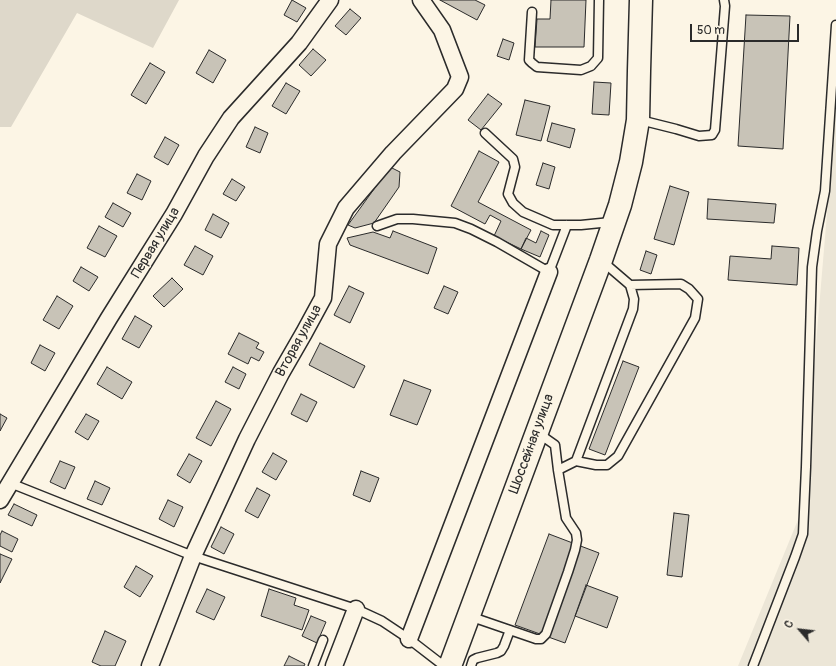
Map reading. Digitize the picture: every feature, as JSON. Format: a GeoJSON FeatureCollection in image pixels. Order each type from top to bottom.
{"type":"FeatureCollection","features":[{"type":"Feature","properties":{"kind":"main road","name":"Шоссейная улица"},"geometry":{"type":"LineString","coordinates":[[450,666],[601,260],[620,205],[631,162],[638,120],[642,0]]}},
{"type":"Feature","properties":{"kind":"street","name":"Первая улица"},"geometry":{"type":"LineString","coordinates":[[0,500],[105,325],[174,214],[210,150],[232,118],[299,43],[330,0]]}},
{"type":"Feature","properties":{"kind":"street","name":"Вторая улица"},"geometry":{"type":"LineString","coordinates":[[150,666],[193,556],[247,439],[281,373],[323,298],[328,244],[346,208],[393,153],[455,89],[460,77],[442,30],[421,0]]}},
{"type":"Feature","properties":{"kind":"street"},"geometry":{"type":"LineString","coordinates":[[409,639],[549,272]]}},
{"type":"Feature","properties":{"kind":"street"},"geometry":{"type":"LineString","coordinates":[[334,666],[356,609]]}},
{"type":"Feature","properties":{"kind":"lane"},"geometry":{"type":"LineString","coordinates":[[532,12],[529,60],[537,67],[581,70],[592,66],[598,58],[599,0]]}},
{"type":"Feature","properties":{"kind":"lane"},"geometry":{"type":"LineString","coordinates":[[638,120],[699,136],[712,135],[715,130],[725,6],[724,0]]}},
{"type":"Feature","properties":{"kind":"lane"},"geometry":{"type":"LineString","coordinates":[[753,666],[803,534],[812,267],[817,231],[826,191],[836,24]]}},
{"type":"Feature","properties":{"kind":"lane"},"geometry":{"type":"LineString","coordinates":[[485,133],[513,159],[515,167],[508,194],[513,203],[523,212],[553,225],[581,225],[614,222]]}},
{"type":"Feature","properties":{"kind":"lane"},"geometry":{"type":"LineString","coordinates":[[377,226],[397,219],[455,223],[497,242],[549,272],[567,225]]}},
{"type":"Feature","properties":{"kind":"lane"},"geometry":{"type":"LineString","coordinates":[[576,461],[633,309],[634,299],[630,285],[601,260]]}},
{"type":"Feature","properties":{"kind":"lane"},"geometry":{"type":"LineString","coordinates":[[558,470],[576,461],[596,465],[607,465],[618,456],[695,318],[698,299],[689,289],[681,284],[630,285]]}},
{"type":"Feature","properties":{"kind":"lane"},"geometry":{"type":"LineString","coordinates":[[468,616],[536,639],[541,639],[546,634],[575,550],[577,540],[576,534],[566,518],[555,445],[537,432]]}},
{"type":"Feature","properties":{"kind":"lane"},"geometry":{"type":"LineString","coordinates":[[10,483],[193,556],[356,609],[382,622],[409,639],[444,666]]}},
{"type":"Feature","properties":{"kind":"lane"},"geometry":{"type":"LineString","coordinates":[[471,666],[473,660],[476,658],[501,651],[510,630]]}},
{"type":"Feature","properties":{"kind":"lane"},"geometry":{"type":"LineString","coordinates":[[313,666],[323,640]]}},
{"type":"Feature","properties":{"kind":"shaded area"},"geometry":{"type":"Polygon","coordinates":[[[0,0],[179,0],[153,48],[77,13],[11,127],[0,127],[0,0]]]}},
{"type":"Feature","properties":{"kind":"shaded area"},"geometry":{"type":"Polygon","coordinates":[[[836,107],[836,666],[738,666],[802,510],[836,107]]]}},
{"type":"Feature","properties":{"kind":"building"},"geometry":{"type":"Polygon","coordinates":[[[292,0],[306,8],[297,22],[284,15],[292,0]]]}},
{"type":"Feature","properties":{"kind":"building"},"geometry":{"type":"Polygon","coordinates":[[[440,0],[475,0],[485,5],[477,20],[440,0]]]}},
{"type":"Feature","properties":{"kind":"building"},"geometry":{"type":"Polygon","coordinates":[[[551,0],[586,0],[584,47],[535,47],[537,19],[550,19],[551,0]]]}},
{"type":"Feature","properties":{"kind":"building"},"geometry":{"type":"Polygon","coordinates":[[[350,9],[361,18],[346,35],[335,26],[350,9]]]}},
{"type":"Feature","properties":{"kind":"building"},"geometry":{"type":"Polygon","coordinates":[[[746,15],[790,16],[783,149],[738,146],[746,15]]]}},
{"type":"Feature","properties":{"kind":"building"},"geometry":{"type":"Polygon","coordinates":[[[503,39],[514,43],[509,60],[497,56],[503,39]]]}},
{"type":"Feature","properties":{"kind":"building"},"geometry":{"type":"Polygon","coordinates":[[[313,49],[326,60],[311,76],[299,65],[313,49]]]}},
{"type":"Feature","properties":{"kind":"building"},"geometry":{"type":"Polygon","coordinates":[[[209,50],[226,60],[213,83],[196,73],[209,50]]]}},
{"type":"Feature","properties":{"kind":"building"},"geometry":{"type":"Polygon","coordinates":[[[150,63],[165,72],[146,104],[131,95],[150,63]]]}},
{"type":"Feature","properties":{"kind":"building"},"geometry":{"type":"Polygon","coordinates":[[[594,82],[611,83],[609,115],[592,114],[594,82]]]}},
{"type":"Feature","properties":{"kind":"building"},"geometry":{"type":"Polygon","coordinates":[[[286,83],[300,91],[286,114],[272,106],[286,83]]]}},
{"type":"Feature","properties":{"kind":"building"},"geometry":{"type":"Polygon","coordinates":[[[488,94],[502,104],[481,130],[468,120],[488,94]]]}},
{"type":"Feature","properties":{"kind":"building"},"geometry":{"type":"Polygon","coordinates":[[[525,100],[550,106],[541,141],[516,135],[525,100]]]}},
{"type":"Feature","properties":{"kind":"building"},"geometry":{"type":"Polygon","coordinates":[[[552,123],[575,129],[570,148],[547,141],[552,123]]]}},
{"type":"Feature","properties":{"kind":"building"},"geometry":{"type":"Polygon","coordinates":[[[255,127],[268,133],[260,153],[246,147],[255,127]]]}},
{"type":"Feature","properties":{"kind":"building"},"geometry":{"type":"Polygon","coordinates":[[[165,137],[179,145],[168,165],[154,157],[165,137]]]}},
{"type":"Feature","properties":{"kind":"building"},"geometry":{"type":"Polygon","coordinates":[[[479,151],[499,162],[478,202],[531,230],[521,249],[494,236],[501,221],[490,215],[485,224],[451,206],[479,151]]]}},
{"type":"Feature","properties":{"kind":"building"},"geometry":{"type":"Polygon","coordinates":[[[543,163],[555,167],[549,189],[536,185],[543,163]]]}},
{"type":"Feature","properties":{"kind":"building"},"geometry":{"type":"Polygon","coordinates":[[[390,167],[400,172],[399,187],[374,223],[355,228],[348,225],[390,167]]]}},
{"type":"Feature","properties":{"kind":"building"},"geometry":{"type":"Polygon","coordinates":[[[137,174],[151,181],[142,200],[127,193],[137,174]]]}},
{"type":"Feature","properties":{"kind":"building"},"geometry":{"type":"Polygon","coordinates":[[[232,179],[245,187],[236,201],[223,194],[232,179]]]}},
{"type":"Feature","properties":{"kind":"building"},"geometry":{"type":"Polygon","coordinates":[[[670,186],[689,192],[674,245],[654,239],[670,186]]]}},
{"type":"Feature","properties":{"kind":"building"},"geometry":{"type":"Polygon","coordinates":[[[708,199],[776,204],[774,223],[707,219],[708,199]]]}},
{"type":"Feature","properties":{"kind":"building"},"geometry":{"type":"Polygon","coordinates":[[[113,203],[131,213],[123,227],[105,217],[113,203]]]}},
{"type":"Feature","properties":{"kind":"building"},"geometry":{"type":"Polygon","coordinates":[[[213,214],[229,223],[221,238],[205,230],[213,214]]]}},
{"type":"Feature","properties":{"kind":"building"},"geometry":{"type":"Polygon","coordinates":[[[99,226],[117,236],[105,257],[87,248],[99,226]]]}},
{"type":"Feature","properties":{"kind":"building"},"geometry":{"type":"Polygon","coordinates":[[[393,231],[437,248],[428,274],[350,245],[347,238],[373,232],[390,238],[393,231]]]}},
{"type":"Feature","properties":{"kind":"building"},"geometry":{"type":"Polygon","coordinates":[[[541,231],[549,235],[540,257],[521,249],[526,238],[536,243],[541,231]]]}},
{"type":"Feature","properties":{"kind":"building"},"geometry":{"type":"Polygon","coordinates":[[[195,246],[213,256],[203,275],[184,265],[195,246]]]}},
{"type":"Feature","properties":{"kind":"building"},"geometry":{"type":"Polygon","coordinates":[[[772,246],[799,248],[797,285],[728,280],[730,256],[771,259],[772,246]]]}},
{"type":"Feature","properties":{"kind":"building"},"geometry":{"type":"Polygon","coordinates":[[[646,251],[657,255],[651,274],[640,270],[646,251]]]}},
{"type":"Feature","properties":{"kind":"building"},"geometry":{"type":"Polygon","coordinates":[[[81,267],[98,277],[89,291],[73,281],[81,267]]]}},
{"type":"Feature","properties":{"kind":"building"},"geometry":{"type":"Polygon","coordinates":[[[172,278],[183,289],[164,307],[153,296],[172,278]]]}},
{"type":"Feature","properties":{"kind":"building"},"geometry":{"type":"Polygon","coordinates":[[[349,286],[364,293],[350,323],[334,315],[349,286]]]}},
{"type":"Feature","properties":{"kind":"building"},"geometry":{"type":"Polygon","coordinates":[[[444,286],[458,292],[448,314],[434,308],[444,286]]]}},
{"type":"Feature","properties":{"kind":"building"},"geometry":{"type":"Polygon","coordinates":[[[57,296],[73,306],[59,329],[43,320],[57,296]]]}},
{"type":"Feature","properties":{"kind":"building"},"geometry":{"type":"Polygon","coordinates":[[[135,316],[152,326],[139,348],[122,339],[135,316]]]}},
{"type":"Feature","properties":{"kind":"building"},"geometry":{"type":"Polygon","coordinates":[[[239,333],[259,343],[256,348],[264,352],[259,361],[251,357],[248,364],[228,354],[239,333]]]}},
{"type":"Feature","properties":{"kind":"building"},"geometry":{"type":"Polygon","coordinates":[[[320,343],[365,366],[354,388],[309,365],[320,343]]]}},
{"type":"Feature","properties":{"kind":"building"},"geometry":{"type":"Polygon","coordinates":[[[40,345],[55,353],[45,371],[31,363],[40,345]]]}},
{"type":"Feature","properties":{"kind":"building"},"geometry":{"type":"Polygon","coordinates":[[[623,361],[639,367],[605,455],[589,449],[623,361]]]}},
{"type":"Feature","properties":{"kind":"building"},"geometry":{"type":"Polygon","coordinates":[[[107,367],[132,382],[122,399],[97,384],[107,367]]]}},
{"type":"Feature","properties":{"kind":"building"},"geometry":{"type":"Polygon","coordinates":[[[233,367],[246,374],[239,389],[225,382],[233,367]]]}},
{"type":"Feature","properties":{"kind":"building"},"geometry":{"type":"Polygon","coordinates":[[[404,380],[431,390],[417,425],[390,415],[404,380]]]}},
{"type":"Feature","properties":{"kind":"building"},"geometry":{"type":"Polygon","coordinates":[[[301,394],[317,402],[307,422],[291,414],[301,394]]]}},
{"type":"Feature","properties":{"kind":"building"},"geometry":{"type":"Polygon","coordinates":[[[216,401],[231,409],[211,446],[196,438],[216,401]]]}},
{"type":"Feature","properties":{"kind":"building"},"geometry":{"type":"Polygon","coordinates":[[[0,414],[7,418],[0,431],[0,414]]]}},
{"type":"Feature","properties":{"kind":"building"},"geometry":{"type":"Polygon","coordinates":[[[86,414],[99,421],[88,440],[75,432],[86,414]]]}},
{"type":"Feature","properties":{"kind":"building"},"geometry":{"type":"Polygon","coordinates":[[[273,453],[287,461],[276,480],[262,472],[273,453]]]}},
{"type":"Feature","properties":{"kind":"building"},"geometry":{"type":"Polygon","coordinates":[[[189,454],[202,461],[190,483],[177,475],[189,454]]]}},
{"type":"Feature","properties":{"kind":"building"},"geometry":{"type":"Polygon","coordinates":[[[60,461],[75,467],[65,489],[50,482],[60,461]]]}},
{"type":"Feature","properties":{"kind":"building"},"geometry":{"type":"Polygon","coordinates":[[[361,471],[379,478],[370,502],[353,495],[361,471]]]}},
{"type":"Feature","properties":{"kind":"building"},"geometry":{"type":"Polygon","coordinates":[[[95,481],[110,488],[102,505],[87,499],[95,481]]]}},
{"type":"Feature","properties":{"kind":"building"},"geometry":{"type":"Polygon","coordinates":[[[257,488],[270,495],[258,518],[245,511],[257,488]]]}},
{"type":"Feature","properties":{"kind":"building"},"geometry":{"type":"Polygon","coordinates":[[[168,500],[183,507],[174,527],[159,519],[168,500]]]}},
{"type":"Feature","properties":{"kind":"building"},"geometry":{"type":"Polygon","coordinates":[[[14,504],[37,515],[32,526],[8,515],[14,504]]]}},
{"type":"Feature","properties":{"kind":"building"},"geometry":{"type":"Polygon","coordinates":[[[674,513],[689,515],[682,577],[667,575],[674,513]]]}},
{"type":"Feature","properties":{"kind":"building"},"geometry":{"type":"Polygon","coordinates":[[[221,527],[234,534],[224,554],[211,547],[221,527]]]}},
{"type":"Feature","properties":{"kind":"building"},"geometry":{"type":"Polygon","coordinates":[[[2,531],[18,539],[12,552],[0,546],[0,535],[2,531]]]}},
{"type":"Feature","properties":{"kind":"building"},"geometry":{"type":"Polygon","coordinates":[[[549,534],[599,553],[565,643],[515,625],[549,534]]]}},
{"type":"Feature","properties":{"kind":"building"},"geometry":{"type":"Polygon","coordinates":[[[0,554],[12,559],[0,583],[0,554]]]}},
{"type":"Feature","properties":{"kind":"building"},"geometry":{"type":"Polygon","coordinates":[[[136,566],[153,576],[140,597],[124,587],[136,566]]]}},
{"type":"Feature","properties":{"kind":"building"},"geometry":{"type":"Polygon","coordinates":[[[586,585],[618,597],[607,628],[575,616],[586,585]]]}},
{"type":"Feature","properties":{"kind":"building"},"geometry":{"type":"Polygon","coordinates":[[[207,589],[225,597],[214,620],[196,612],[207,589]]]}},
{"type":"Feature","properties":{"kind":"building"},"geometry":{"type":"Polygon","coordinates":[[[269,589],[296,598],[294,605],[309,610],[302,630],[261,616],[269,589]]]}},
{"type":"Feature","properties":{"kind":"building"},"geometry":{"type":"Polygon","coordinates":[[[311,616],[326,622],[317,643],[302,636],[311,616]]]}},
{"type":"Feature","properties":{"kind":"building"},"geometry":{"type":"Polygon","coordinates":[[[105,631],[126,641],[115,666],[101,666],[92,662],[105,631]]]}},
{"type":"Feature","properties":{"kind":"building"},"geometry":{"type":"Polygon","coordinates":[[[289,656],[305,664],[304,666],[284,666],[289,656]]]}}]}
